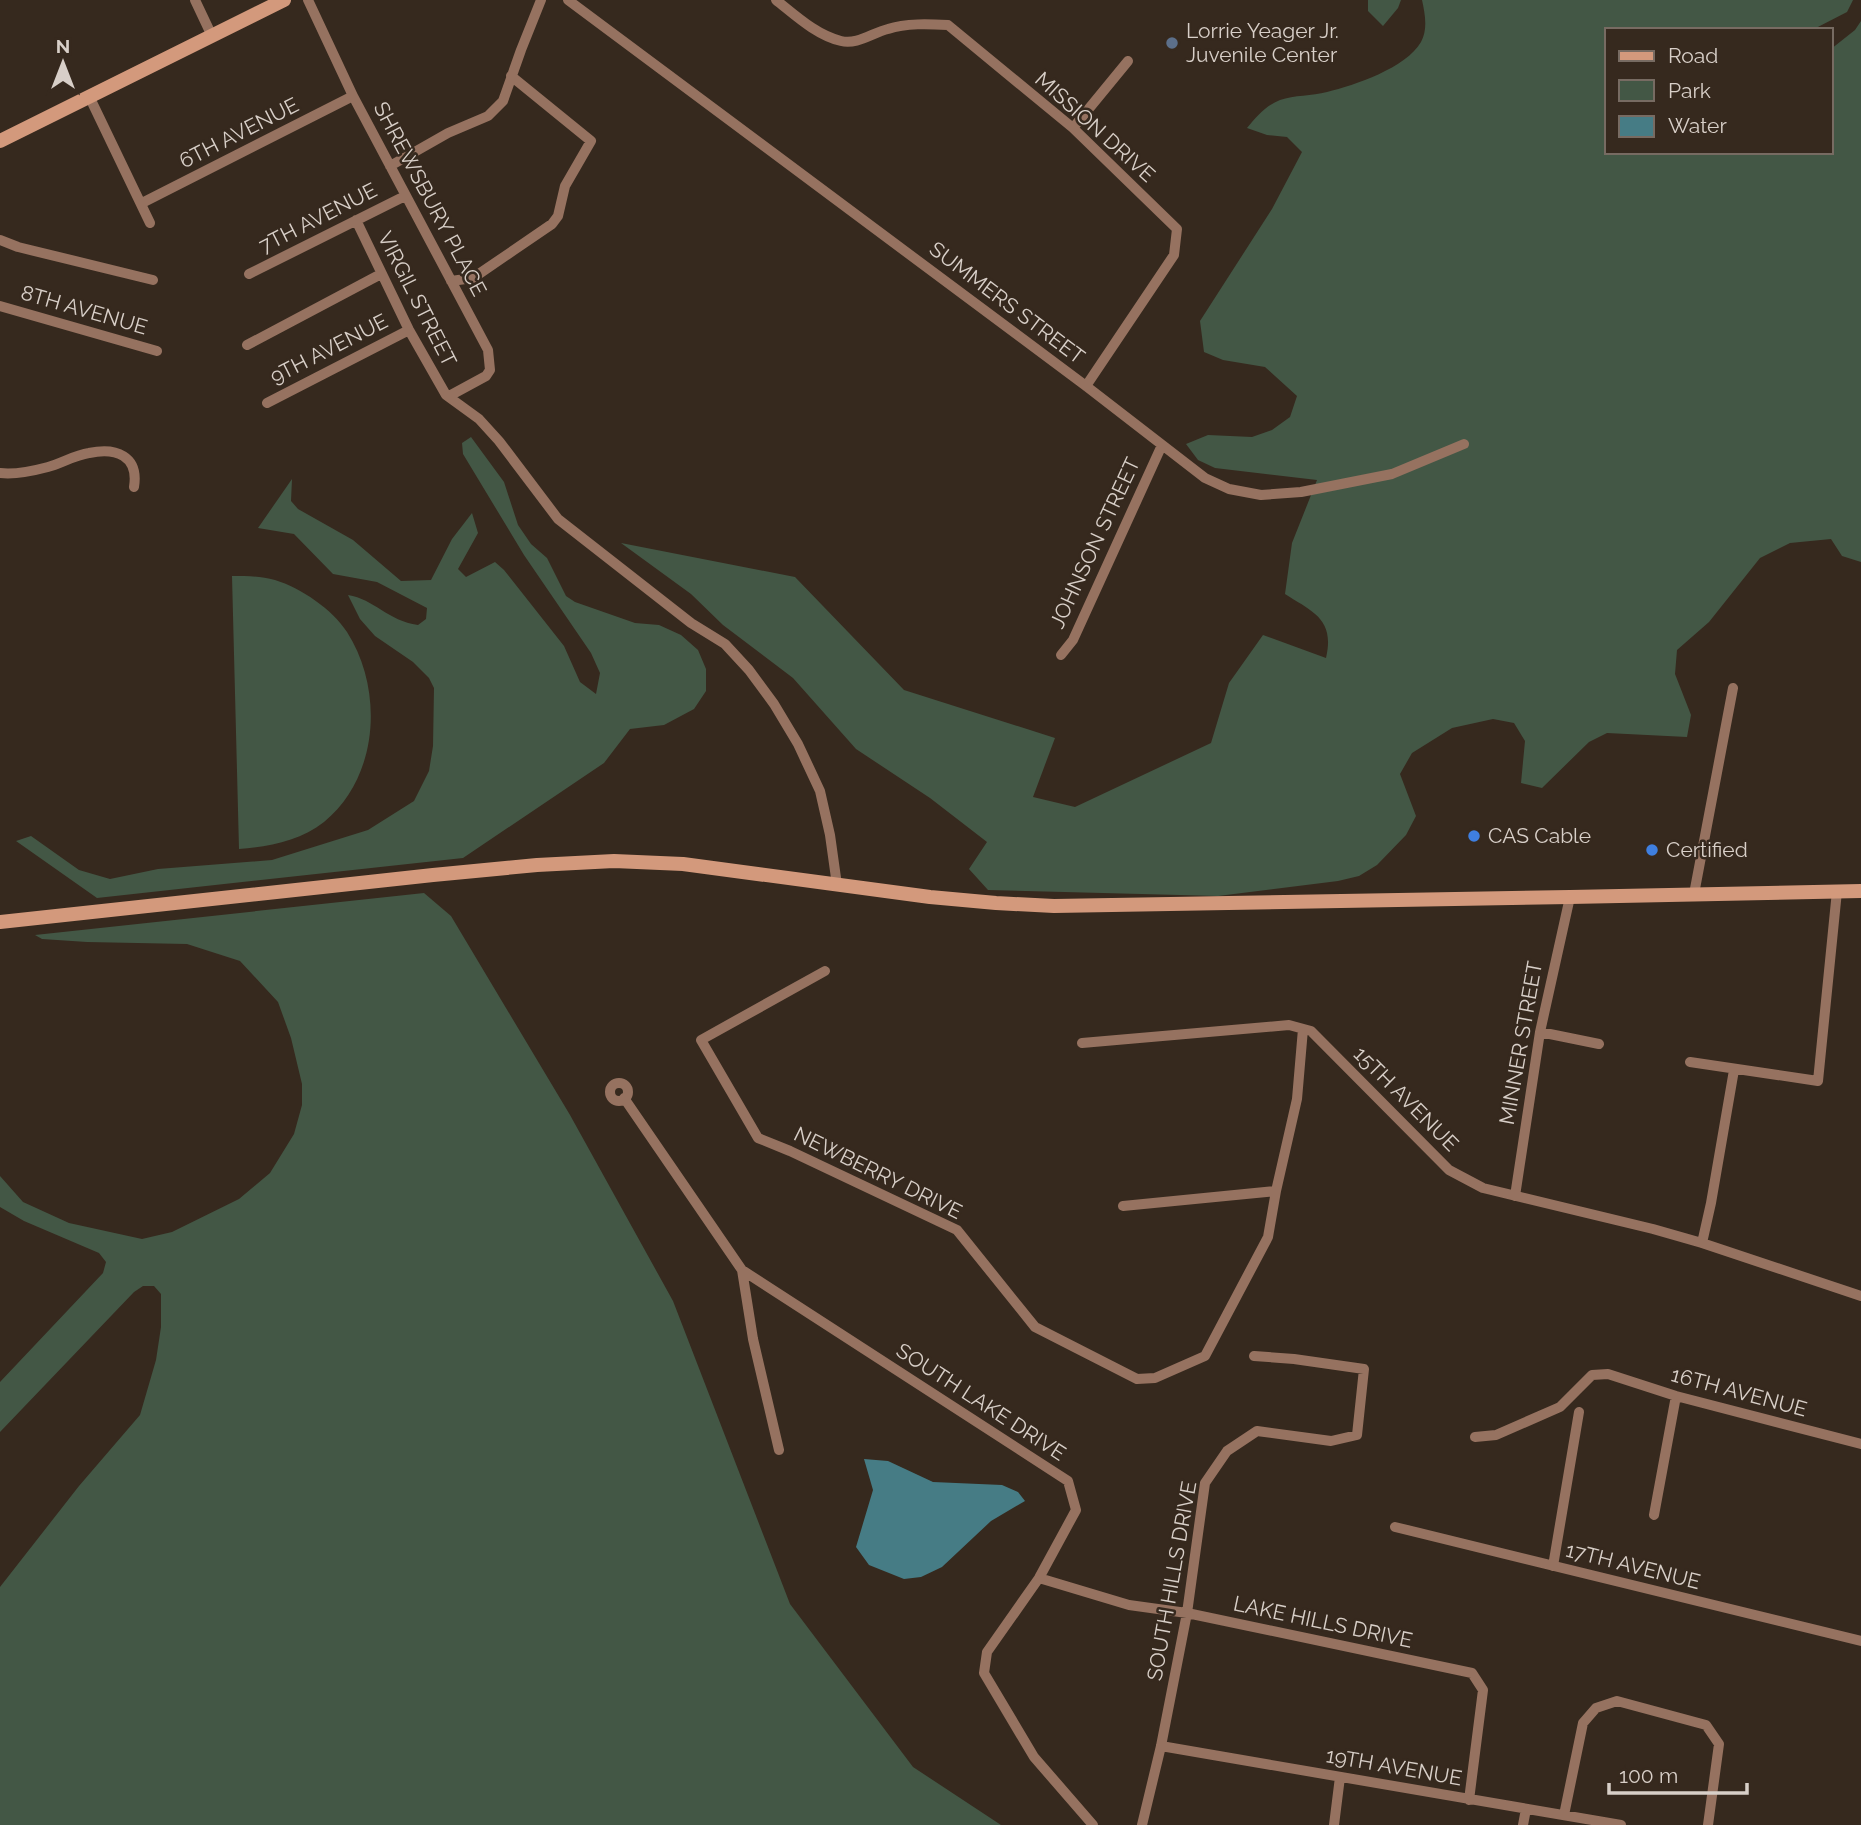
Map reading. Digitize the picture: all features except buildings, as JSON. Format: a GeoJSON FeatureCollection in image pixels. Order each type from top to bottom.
{"type":"FeatureCollection","features":[{"type":"Feature","properties":{"kind":"main road"},"geometry":{"type":"LineString","coordinates":[[0,141],[284,0]]}},
{"type":"Feature","properties":{"kind":"main road"},"geometry":{"type":"LineString","coordinates":[[0,922],[433,875],[614,861],[683,864],[970,901],[1054,906],[1861,891]]}},
{"type":"Feature","properties":{"kind":"street"},"geometry":{"type":"LineString","coordinates":[[195,0],[212,36]]}},
{"type":"Feature","properties":{"kind":"street","name":"SHREWSBURY PLACE"},"geometry":{"type":"LineString","coordinates":[[308,0],[353,96],[488,350],[491,365],[486,376],[446,394]]}},
{"type":"Feature","properties":{"kind":"street","name":"7TH AVENUE"},"geometry":{"type":"LineString","coordinates":[[390,166],[448,133],[488,116],[503,101],[541,0]]}},
{"type":"Feature","properties":{"kind":"street","name":"SUMMERS STREET"},"geometry":{"type":"LineString","coordinates":[[568,0],[1086,386],[1205,478],[1229,489],[1261,495],[1301,492],[1392,474],[1464,444]]}},
{"type":"Feature","properties":{"kind":"street","name":"MISSION DRIVE"},"geometry":{"type":"LineString","coordinates":[[776,0],[817,31],[841,41],[856,41],[889,28],[948,24],[1073,128],[1177,229],[1174,255],[1086,386]]}},
{"type":"Feature","properties":{"kind":"street"},"geometry":{"type":"LineString","coordinates":[[1073,128],[1128,61]]}},
{"type":"Feature","properties":{"kind":"street"},"geometry":{"type":"LineString","coordinates":[[451,281],[473,278],[552,224],[558,216],[565,186],[591,141],[512,76]]}},
{"type":"Feature","properties":{"kind":"street"},"geometry":{"type":"LineString","coordinates":[[89,96],[150,223]]}},
{"type":"Feature","properties":{"kind":"street","name":"6TH AVENUE"},"geometry":{"type":"LineString","coordinates":[[142,203],[353,96]]}},
{"type":"Feature","properties":{"kind":"street","name":"7TH AVENUE"},"geometry":{"type":"LineString","coordinates":[[249,274],[405,196]]}},
{"type":"Feature","properties":{"kind":"street","name":"VIRGIL STREET"},"geometry":{"type":"LineString","coordinates":[[356,220],[381,274],[446,394]]}},
{"type":"Feature","properties":{"kind":"street"},"geometry":{"type":"LineString","coordinates":[[0,240],[18,247],[153,280]]}},
{"type":"Feature","properties":{"kind":"street"},"geometry":{"type":"LineString","coordinates":[[247,345],[381,274]]}},
{"type":"Feature","properties":{"kind":"street","name":"8TH AVENUE"},"geometry":{"type":"LineString","coordinates":[[0,306],[157,351]]}},
{"type":"Feature","properties":{"kind":"street","name":"9TH AVENUE"},"geometry":{"type":"LineString","coordinates":[[267,403],[410,330]]}},
{"type":"Feature","properties":{"kind":"street"},"geometry":{"type":"LineString","coordinates":[[446,394],[479,419],[499,441],[558,519],[673,609],[725,644],[750,670],[799,744],[820,791],[837,885]]}},
{"type":"Feature","properties":{"kind":"street","name":"JOHNSON STREET"},"geometry":{"type":"LineString","coordinates":[[1061,655],[1073,640],[1162,445]]}},
{"type":"Feature","properties":{"kind":"street"},"geometry":{"type":"LineString","coordinates":[[0,473],[42,469],[90,452],[118,452],[131,461],[134,487]]}},
{"type":"Feature","properties":{"kind":"street"},"geometry":{"type":"LineString","coordinates":[[1694,894],[1734,688]]}},
{"type":"Feature","properties":{"kind":"street"},"geometry":{"type":"LineString","coordinates":[[1690,1062],[1818,1081],[1837,891]]}},
{"type":"Feature","properties":{"kind":"street","name":"MINNER STREET"},"geometry":{"type":"LineString","coordinates":[[1515,1196],[1540,1032],[1570,897]]}},
{"type":"Feature","properties":{"kind":"street","name":"NEWBERRY DRIVE"},"geometry":{"type":"LineString","coordinates":[[825,971],[701,1040],[758,1138],[957,1230],[1035,1327],[1137,1379],[1155,1378],[1205,1356],[1268,1237],[1297,1099],[1303,1029]]}},
{"type":"Feature","properties":{"kind":"street"},"geometry":{"type":"LineString","coordinates":[[1082,1043],[1289,1025],[1303,1029]]}},
{"type":"Feature","properties":{"kind":"street","name":"15TH AVENUE"},"geometry":{"type":"LineString","coordinates":[[1303,1029],[1311,1031],[1449,1170],[1483,1188],[1653,1229],[1861,1296]]}},
{"type":"Feature","properties":{"kind":"street"},"geometry":{"type":"LineString","coordinates":[[1540,1032],[1599,1044]]}},
{"type":"Feature","properties":{"kind":"street"},"geometry":{"type":"LineString","coordinates":[[1702,1243],[1712,1203],[1734,1070]]}},
{"type":"Feature","properties":{"kind":"street","name":"SOUTH LAKE DRIVE"},"geometry":{"type":"LineString","coordinates":[[624,1098],[742,1270],[1068,1481],[1076,1510],[1039,1578],[987,1652],[984,1673],[1034,1757],[1093,1825]]}},
{"type":"Feature","properties":{"kind":"street"},"geometry":{"type":"LineString","coordinates":[[1123,1206],[1276,1191]]}},
{"type":"Feature","properties":{"kind":"street"},"geometry":{"type":"LineString","coordinates":[[742,1270],[753,1339],[779,1450]]}},
{"type":"Feature","properties":{"kind":"street","name":"SOUTH HILLS DRIVE"},"geometry":{"type":"LineString","coordinates":[[1142,1825],[1161,1746],[1186,1614],[1205,1483],[1227,1451],[1257,1431],[1331,1441],[1357,1436],[1364,1369],[1254,1356]]}},
{"type":"Feature","properties":{"kind":"street","name":"16TH AVENUE"},"geometry":{"type":"LineString","coordinates":[[1475,1437],[1496,1434],[1560,1407],[1592,1375],[1608,1374],[1676,1396],[1861,1444]]}},
{"type":"Feature","properties":{"kind":"street"},"geometry":{"type":"LineString","coordinates":[[1654,1515],[1676,1396]]}},
{"type":"Feature","properties":{"kind":"street"},"geometry":{"type":"LineString","coordinates":[[1553,1566],[1579,1412]]}},
{"type":"Feature","properties":{"kind":"street","name":"17TH AVENUE"},"geometry":{"type":"LineString","coordinates":[[1395,1527],[1861,1642]]}},
{"type":"Feature","properties":{"kind":"street","name":"LAKE HILLS DRIVE"},"geometry":{"type":"LineString","coordinates":[[1039,1578],[1129,1605],[1186,1614],[1472,1673],[1483,1690],[1469,1800]]}},
{"type":"Feature","properties":{"kind":"street"},"geometry":{"type":"LineString","coordinates":[[1564,1815],[1583,1723],[1596,1708],[1617,1701],[1706,1725],[1719,1744],[1708,1825]]}},
{"type":"Feature","properties":{"kind":"street","name":"19TH AVENUE"},"geometry":{"type":"LineString","coordinates":[[1161,1746],[1621,1825]]}},
{"type":"Feature","properties":{"kind":"street"},"geometry":{"type":"LineString","coordinates":[[1334,1825],[1340,1777]]}},
{"type":"Feature","properties":{"kind":"street"},"geometry":{"type":"LineString","coordinates":[[1523,1825],[1526,1809]]}},
{"type":"Feature","properties":{"kind":"green space"},"geometry":{"type":"Polygon","coordinates":[[[1368,0],[1401,0],[1383,26],[1368,11],[1368,0]]]}},
{"type":"Feature","properties":{"kind":"green space"},"geometry":{"type":"Polygon","coordinates":[[[1422,0],[1853,0],[1847,12],[1816,28],[1605,28],[1605,154],[1833,154],[1833,47],[1855,30],[1861,21],[1861,562],[1842,556],[1831,539],[1790,543],[1760,558],[1709,622],[1677,650],[1675,674],[1691,715],[1687,737],[1607,733],[1589,742],[1542,788],[1521,783],[1525,741],[1514,723],[1493,719],[1452,728],[1412,753],[1400,774],[1416,816],[1406,835],[1377,865],[1359,876],[1218,896],[988,890],[969,869],[987,842],[930,798],[856,749],[793,678],[723,625],[691,594],[621,543],[795,577],[904,690],[1055,738],[1033,797],[1075,807],[1211,743],[1229,683],[1263,635],[1326,658],[1328,645],[1324,625],[1319,618],[1285,594],[1292,543],[1317,480],[1215,468],[1198,460],[1186,444],[1208,435],[1252,437],[1272,430],[1290,417],[1297,396],[1265,367],[1223,360],[1204,352],[1200,321],[1272,209],[1302,152],[1287,137],[1267,135],[1247,128],[1275,102],[1351,85],[1404,60],[1421,42],[1425,21],[1422,0]]]}},
{"type":"Feature","properties":{"kind":"green space"},"geometry":{"type":"Polygon","coordinates":[[[471,437],[504,482],[518,525],[531,544],[547,558],[566,596],[575,602],[635,623],[659,625],[681,635],[698,650],[706,669],[706,691],[694,709],[664,725],[630,729],[604,763],[463,858],[97,898],[16,841],[31,836],[79,870],[110,879],[158,869],[272,860],[368,830],[414,801],[429,771],[433,746],[434,688],[429,678],[413,662],[375,636],[360,619],[348,595],[366,601],[407,623],[418,625],[426,619],[427,608],[377,582],[333,574],[294,534],[258,528],[292,479],[291,501],[298,509],[353,540],[401,581],[431,580],[452,539],[472,513],[478,533],[458,569],[466,577],[495,562],[504,570],[564,646],[580,682],[596,694],[600,673],[591,653],[524,555],[463,454],[462,443],[471,437]]]}},
{"type":"Feature","properties":{"kind":"green space"},"geometry":{"type":"Polygon","coordinates":[[[232,576],[275,580],[315,600],[333,615],[347,632],[359,655],[367,680],[370,706],[370,732],[365,757],[356,781],[342,803],[324,822],[305,834],[272,845],[239,849],[232,576]]]}},
{"type":"Feature","properties":{"kind":"green space"},"geometry":{"type":"Polygon","coordinates":[[[424,893],[451,916],[570,1115],[673,1301],[790,1604],[913,1767],[1001,1825],[0,1825],[0,1587],[79,1486],[140,1415],[156,1360],[161,1327],[161,1294],[154,1286],[143,1286],[134,1292],[0,1432],[0,1382],[103,1273],[106,1262],[99,1253],[24,1221],[0,1207],[0,1176],[23,1202],[69,1223],[142,1239],[172,1232],[239,1199],[270,1173],[294,1134],[302,1105],[302,1084],[291,1038],[278,1002],[240,961],[187,944],[87,942],[42,939],[35,935],[424,893]]]}},
{"type":"Feature","properties":{"kind":"water"},"geometry":{"type":"Polygon","coordinates":[[[864,1459],[888,1461],[933,1482],[1002,1485],[1018,1492],[1025,1501],[991,1521],[942,1567],[921,1577],[904,1579],[869,1565],[856,1547],[873,1490],[864,1459]]]}},
{"type":"Feature","properties":{"kind":"place","name":"Lorrie Yeager Jr. Juvenile Center"},"geometry":{"type":"Point","coordinates":[1172,43]}},
{"type":"Feature","properties":{"kind":"place","name":"CAS Cable"},"geometry":{"type":"Point","coordinates":[1474,836]}},
{"type":"Feature","properties":{"kind":"place","name":"Certified"},"geometry":{"type":"Point","coordinates":[1652,850]}}]}
